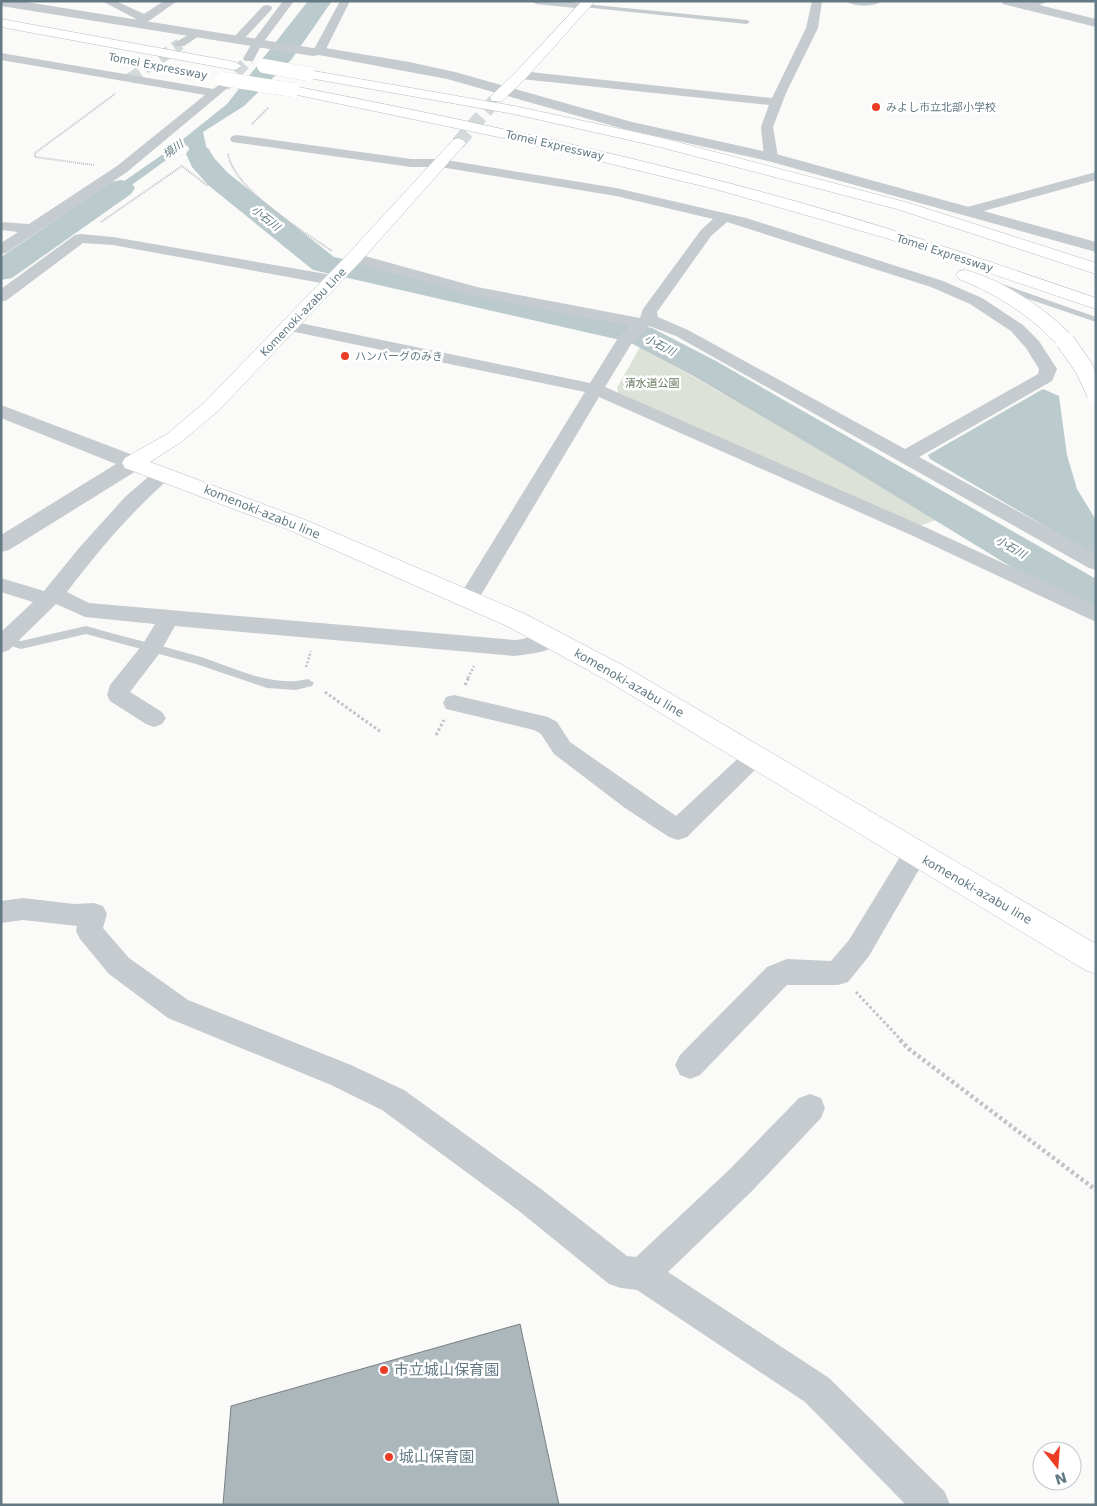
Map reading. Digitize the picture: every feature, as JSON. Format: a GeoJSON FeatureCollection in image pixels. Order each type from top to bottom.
{"type":"FeatureCollection","features":[{"type":"Feature","properties":{"kind":"main road"},"geometry":{"type":"LineString","coordinates":[[501,94],[587,4]]}},
{"type":"Feature","properties":{"kind":"main road","name":"Tomei Expressway"},"geometry":{"type":"LineString","coordinates":[[1,23],[193,58],[242,62],[622,146],[753,178],[882,216],[1096,284]]}},
{"type":"Feature","properties":{"kind":"main road","name":"Tomei Expressway"},"geometry":{"type":"LineString","coordinates":[[1,35],[156,65]]}},
{"type":"Feature","properties":{"kind":"main road"},"geometry":{"type":"LineString","coordinates":[[306,76],[506,108],[658,142],[902,206],[1096,269]]}},
{"type":"Feature","properties":{"kind":"main road","name":"Tomei Expressway"},"geometry":{"type":"LineString","coordinates":[[219,84],[293,90],[593,154],[738,191],[862,226],[1096,304]]}},
{"type":"Feature","properties":{"kind":"main road"},"geometry":{"type":"LineString","coordinates":[[363,104],[450,130],[657,182],[758,210],[903,253],[972,277],[1022,304],[1052,328],[1065,341],[1084,368],[1096,394]]}},
{"type":"Feature","properties":{"kind":"main road","name":"Komenoki-azabu Line"},"geometry":{"type":"LineString","coordinates":[[132,463],[174,438],[211,407],[354,258],[458,143]]}},
{"type":"Feature","properties":{"kind":"main road","name":"komenoki-azabu line"},"geometry":{"type":"LineString","coordinates":[[132,463],[295,524],[516,620],[615,673],[915,854],[1096,960]]}},
{"type":"Feature","properties":{"kind":"street"},"geometry":{"type":"LineString","coordinates":[[107,1],[141,21]]}},
{"type":"Feature","properties":{"kind":"street"},"geometry":{"type":"LineString","coordinates":[[141,21],[172,1]]}},
{"type":"Feature","properties":{"kind":"street"},"geometry":{"type":"LineString","coordinates":[[238,40],[273,1]]}},
{"type":"Feature","properties":{"kind":"street"},"geometry":{"type":"LineString","coordinates":[[242,62],[289,1]]}},
{"type":"Feature","properties":{"kind":"street"},"geometry":{"type":"LineString","coordinates":[[316,52],[345,1]]}},
{"type":"Feature","properties":{"kind":"street"},"geometry":{"type":"LineString","coordinates":[[536,1],[587,4]]}},
{"type":"Feature","properties":{"kind":"street"},"geometry":{"type":"LineString","coordinates":[[771,158],[767,127],[776,102],[812,28],[817,1]]}},
{"type":"Feature","properties":{"kind":"street"},"geometry":{"type":"LineString","coordinates":[[851,1],[876,1]]}},
{"type":"Feature","properties":{"kind":"street"},"geometry":{"type":"LineString","coordinates":[[1006,1],[1096,23]]}},
{"type":"Feature","properties":{"kind":"street"},"geometry":{"type":"LineString","coordinates":[[1025,7],[1045,1]]}},
{"type":"Feature","properties":{"kind":"street"},"geometry":{"type":"LineString","coordinates":[[1,2],[141,21],[196,34],[409,66],[501,94],[629,126],[771,158],[1096,248]]}},
{"type":"Feature","properties":{"kind":"street"},"geometry":{"type":"LineString","coordinates":[[180,44],[196,34]]}},
{"type":"Feature","properties":{"kind":"street"},"geometry":{"type":"LineString","coordinates":[[1,56],[135,79],[219,84]]}},
{"type":"Feature","properties":{"kind":"street"},"geometry":{"type":"LineString","coordinates":[[521,75],[776,102]]}},
{"type":"Feature","properties":{"kind":"street"},"geometry":{"type":"LineString","coordinates":[[1,250],[122,169],[219,84]]}},
{"type":"Feature","properties":{"kind":"street"},"geometry":{"type":"LineString","coordinates":[[237,139],[410,163],[440,163],[616,192],[746,222],[937,284],[976,301],[997,313],[1034,344],[1048,369],[1046,377],[905,457]]}},
{"type":"Feature","properties":{"kind":"street"},"geometry":{"type":"LineString","coordinates":[[968,211],[1096,176]]}},
{"type":"Feature","properties":{"kind":"street"},"geometry":{"type":"LineString","coordinates":[[468,600],[596,389],[636,329],[706,233],[723,218]]}},
{"type":"Feature","properties":{"kind":"street"},"geometry":{"type":"LineString","coordinates":[[1,226],[32,229]]}},
{"type":"Feature","properties":{"kind":"street"},"geometry":{"type":"LineString","coordinates":[[1,297],[80,238],[113,241],[334,279]]}},
{"type":"Feature","properties":{"kind":"street"},"geometry":{"type":"LineString","coordinates":[[354,258],[476,291],[636,329],[655,323],[682,333],[1096,563]]}},
{"type":"Feature","properties":{"kind":"street"},"geometry":{"type":"LineString","coordinates":[[290,326],[596,389],[918,531],[1096,615]]}},
{"type":"Feature","properties":{"kind":"street"},"geometry":{"type":"LineString","coordinates":[[1,411],[132,463]]}},
{"type":"Feature","properties":{"kind":"street"},"geometry":{"type":"LineString","coordinates":[[1,545],[132,463]]}},
{"type":"Feature","properties":{"kind":"street"},"geometry":{"type":"LineString","coordinates":[[3,643],[51,597],[86,553],[132,502],[163,474]]}},
{"type":"Feature","properties":{"kind":"street"},"geometry":{"type":"LineString","coordinates":[[1,585],[51,597],[85,610],[515,648],[532,646],[552,639]]}},
{"type":"Feature","properties":{"kind":"street"},"geometry":{"type":"LineString","coordinates":[[154,718],[118,695],[118,691],[151,649],[169,618]]}},
{"type":"Feature","properties":{"kind":"street"},"geometry":{"type":"LineString","coordinates":[[454,703],[540,723],[549,728],[562,748],[634,802],[678,830],[754,757]]}},
{"type":"Feature","properties":{"kind":"street"},"geometry":{"type":"LineString","coordinates":[[690,1065],[777,976],[787,971],[838,973],[859,948],[915,854]]}},
{"type":"Feature","properties":{"kind":"street"},"geometry":{"type":"LineString","coordinates":[[1,912],[23,908],[74,915],[94,914],[89,932],[119,966],[178,1009],[341,1075],[393,1100],[530,1200],[620,1272],[642,1274],[818,1390],[932,1505]]}},
{"type":"Feature","properties":{"kind":"street"},"geometry":{"type":"LineString","coordinates":[[642,1274],[741,1180],[810,1108]]}},
{"type":"Feature","properties":{"kind":"lane"},"geometry":{"type":"LineString","coordinates":[[587,4],[747,22]]}},
{"type":"Feature","properties":{"kind":"lane"},"geometry":{"type":"LineString","coordinates":[[972,277],[1096,320]]}},
{"type":"Feature","properties":{"kind":"lane"},"geometry":{"type":"LineString","coordinates":[[3,643],[21,646],[86,630],[199,661],[267,684],[296,686],[308,683]]}},
{"type":"Feature","properties":{"kind":"path"},"geometry":{"type":"LineString","coordinates":[[122,169],[35,157],[34,152],[135,79]]}},
{"type":"Feature","properties":{"kind":"path"},"geometry":{"type":"LineString","coordinates":[[80,238],[182,166],[208,186]]}},
{"type":"Feature","properties":{"kind":"path"},"geometry":{"type":"LineString","coordinates":[[636,329],[641,346],[797,432],[933,515]]}},
{"type":"Feature","properties":{"kind":"path"},"geometry":{"type":"LineString","coordinates":[[318,632],[304,672],[308,683],[332,695],[381,732]]}},
{"type":"Feature","properties":{"kind":"path"},"geometry":{"type":"LineString","coordinates":[[838,973],[909,1049],[1096,1190]]}},
{"type":"Feature","properties":{"kind":"green space","name":"清水道公園"},"geometry":{"type":"Polygon","coordinates":[[[640,347],[795,434],[936,520],[919,526],[619,395],[617,388],[640,347]]]}},
{"type":"Feature","properties":{"kind":"water"},"geometry":{"type":"Polygon","coordinates":[[[308,1],[332,1],[291,60],[244,106],[203,132],[210,164],[251,197],[236,202],[208,178],[187,145],[75,226],[62,224],[172,148],[227,104],[308,1]]]}},
{"type":"Feature","properties":{"kind":"water"},"geometry":{"type":"Polygon","coordinates":[[[1043,389],[1059,396],[1067,455],[1077,489],[1096,520],[1096,556],[930,459],[928,455],[1043,389]]]}},
{"type":"Feature","properties":{"kind":"building","name":"城山保育園"},"geometry":{"type":"Polygon","coordinates":[[[520,1324],[559,1505],[223,1505],[231,1406],[520,1324]]]}},
{"type":"Feature","properties":{"kind":"waterway","name":"小石川"},"geometry":{"type":"LineString","coordinates":[[199,154],[202,161],[218,179],[324,264],[640,335],[704,368],[1072,585],[1096,596]]}},
{"type":"Feature","properties":{"kind":"waterway","name":"境川"},"geometry":{"type":"LineString","coordinates":[[1,271],[121,188]]}},
{"type":"Feature","properties":{"kind":"tunnel"},"geometry":{"type":"LineString","coordinates":[[130,79],[180,44]]}},
{"type":"Feature","properties":{"kind":"tunnel"},"geometry":{"type":"LineString","coordinates":[[224,86],[249,59]]}},
{"type":"Feature","properties":{"kind":"tunnel"},"geometry":{"type":"LineString","coordinates":[[458,143],[497,98]]}},
{"type":"Feature","properties":{"kind":"place","name":"みよし市立北部小学校"},"geometry":{"type":"Point","coordinates":[876,107]}},
{"type":"Feature","properties":{"kind":"place","name":"ハンバーグのみき"},"geometry":{"type":"Point","coordinates":[345,356]}},
{"type":"Feature","properties":{"kind":"place","name":"市立城山保育園"},"geometry":{"type":"Point","coordinates":[384,1370]}},
{"type":"Feature","properties":{"kind":"place","name":"城山保育園"},"geometry":{"type":"Point","coordinates":[389,1457]}}]}
